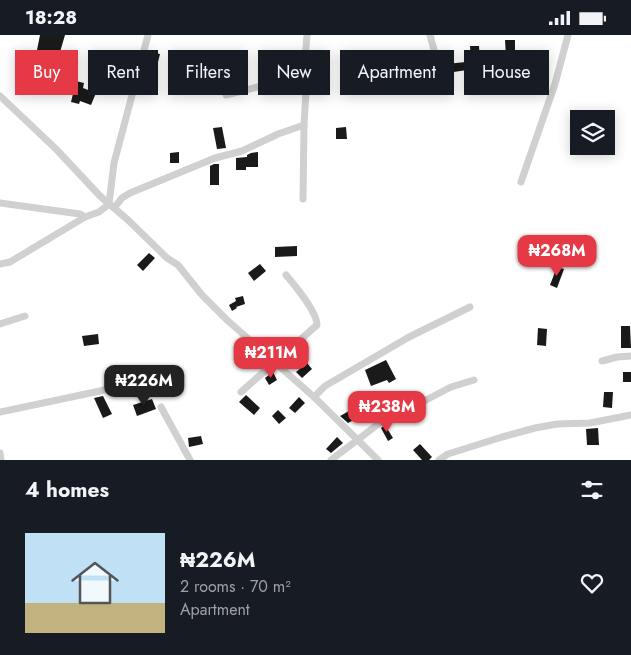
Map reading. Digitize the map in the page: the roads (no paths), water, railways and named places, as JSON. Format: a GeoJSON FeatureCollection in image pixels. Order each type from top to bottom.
{"type":"FeatureCollection","features":[{"type":"Feature","properties":{"kind":"street"},"geometry":{"type":"LineString","coordinates":[[112,206],[114,163],[148,35]]}},
{"type":"Feature","properties":{"kind":"street"},"geometry":{"type":"LineString","coordinates":[[306,50],[307,35]]}},
{"type":"Feature","properties":{"kind":"street"},"geometry":{"type":"LineString","coordinates":[[430,35],[434,50]]}},
{"type":"Feature","properties":{"kind":"street"},"geometry":{"type":"LineString","coordinates":[[521,182],[555,84],[568,35]]}},
{"type":"Feature","properties":{"kind":"street"},"geometry":{"type":"LineString","coordinates":[[304,199],[306,95]]}},
{"type":"Feature","properties":{"kind":"street"},"geometry":{"type":"LineString","coordinates":[[0,96],[112,206],[167,258],[178,265],[202,295],[226,320],[314,397],[378,460]]}},
{"type":"Feature","properties":{"kind":"street"},"geometry":{"type":"LineString","coordinates":[[0,264],[10,262],[85,217],[112,206],[130,193],[215,158],[242,151],[278,134],[304,125]]}},
{"type":"Feature","properties":{"kind":"street"},"geometry":{"type":"LineString","coordinates":[[0,203],[80,214],[85,217]]}},
{"type":"Feature","properties":{"kind":"street"},"geometry":{"type":"LineString","coordinates":[[240,392],[275,364],[317,325],[313,312],[286,275]]}},
{"type":"Feature","properties":{"kind":"street"},"geometry":{"type":"LineString","coordinates":[[314,397],[325,387],[409,337],[470,307]]}},
{"type":"Feature","properties":{"kind":"street"},"geometry":{"type":"LineString","coordinates":[[0,324],[26,316]]}},
{"type":"Feature","properties":{"kind":"street"},"geometry":{"type":"LineString","coordinates":[[602,361],[631,356]]}},
{"type":"Feature","properties":{"kind":"street"},"geometry":{"type":"LineString","coordinates":[[331,460],[402,406],[411,402],[426,400],[451,387],[474,380]]}},
{"type":"Feature","properties":{"kind":"street"},"geometry":{"type":"LineString","coordinates":[[0,412],[119,387]]}},
{"type":"Feature","properties":{"kind":"street"},"geometry":{"type":"LineString","coordinates":[[161,407],[190,460]]}},
{"type":"Feature","properties":{"kind":"street"},"geometry":{"type":"LineString","coordinates":[[439,460],[448,454],[535,428],[557,424],[590,423],[631,415]]}},
{"type":"Feature","properties":{"kind":"street"},"geometry":{"type":"LineString","coordinates":[[0,453],[1,460]]}}]}
